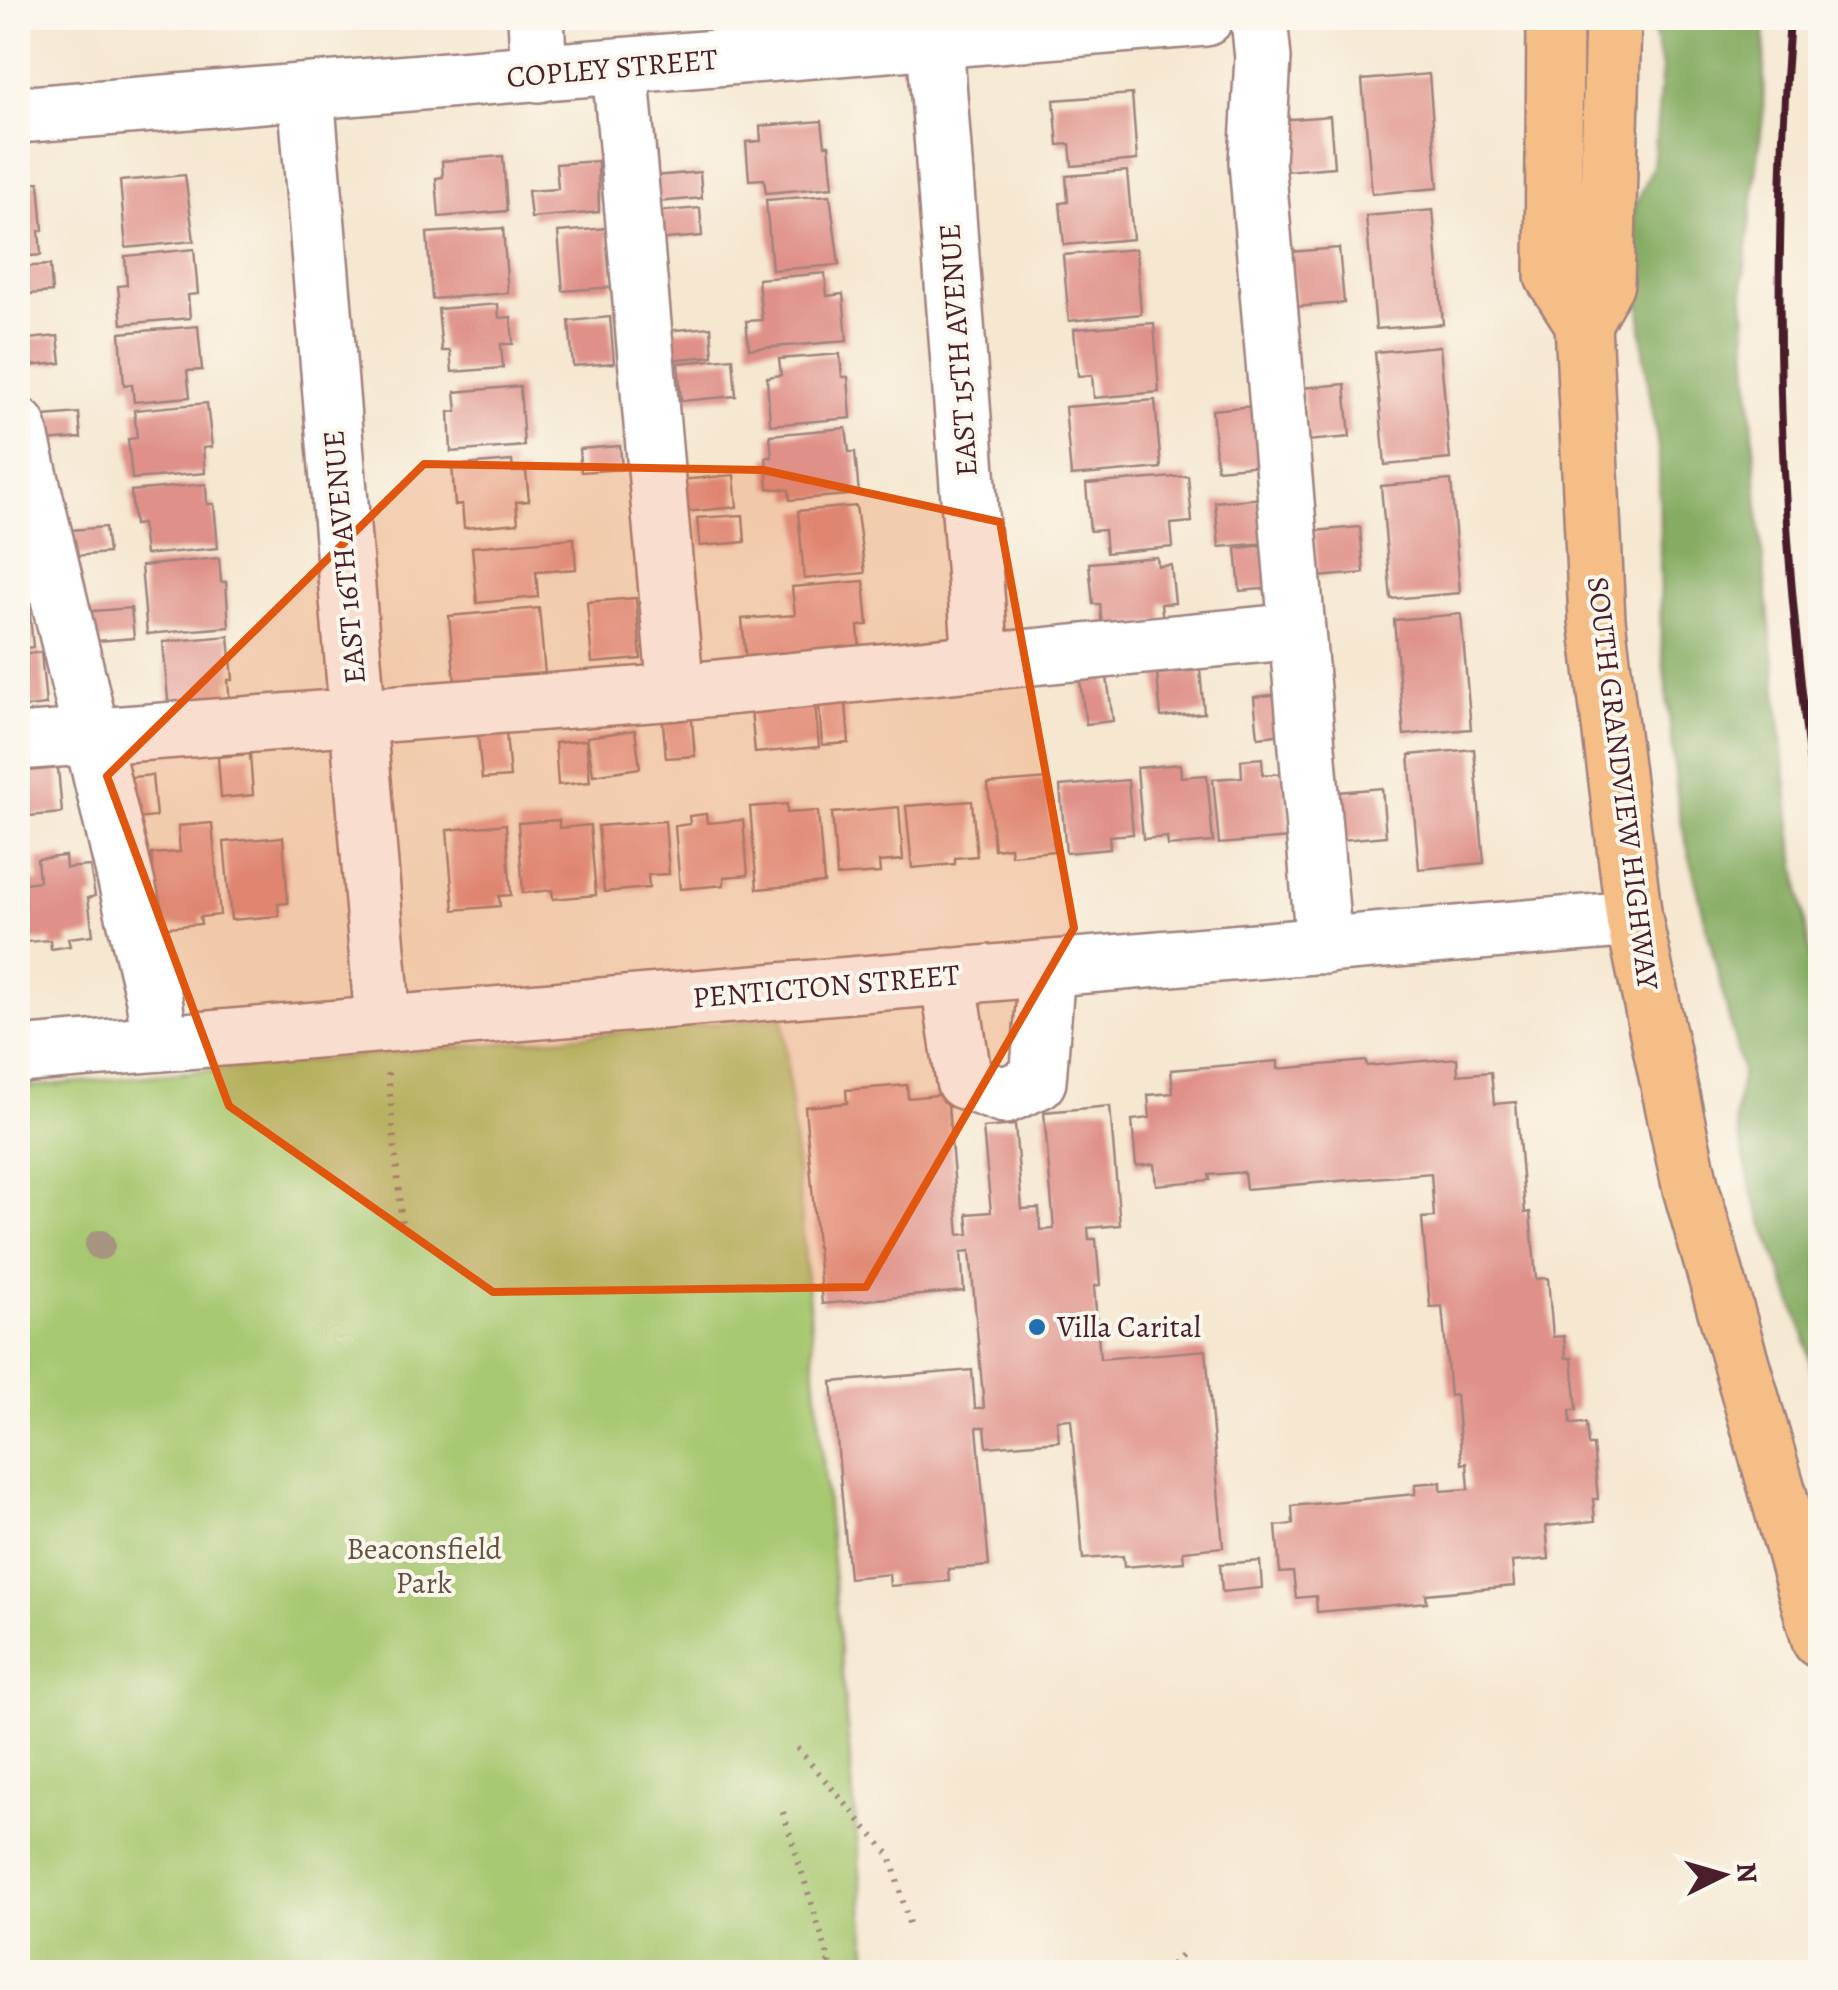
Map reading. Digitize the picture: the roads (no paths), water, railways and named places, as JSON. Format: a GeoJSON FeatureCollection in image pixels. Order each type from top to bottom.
{"type":"FeatureCollection","features":[{"type":"Feature","properties":{"kind":"main road","name":"SOUTH GRANDVIEW HIGHWAY"},"geometry":{"type":"LineString","coordinates":[[1556,18],[1553,276],[1583,323],[1597,620],[1634,919],[1690,1185],[1820,1640]]}},
{"type":"Feature","properties":{"kind":"main road"},"geometry":{"type":"LineString","coordinates":[[1583,323],[1606,283],[1613,18]]}},
{"type":"Feature","properties":{"kind":"street"},"geometry":{"type":"LineString","coordinates":[[536,18],[539,74]]}},
{"type":"Feature","properties":{"kind":"street","name":"COPLEY STREET"},"geometry":{"type":"LineString","coordinates":[[18,115],[1205,18]]}},
{"type":"Feature","properties":{"kind":"street"},"geometry":{"type":"LineString","coordinates":[[1259,18],[1263,58],[1257,162],[1324,946]]}},
{"type":"Feature","properties":{"kind":"street","name":"EAST 15TH AVENUE"},"geometry":{"type":"LineString","coordinates":[[935,41],[981,660]]}},
{"type":"Feature","properties":{"kind":"street"},"geometry":{"type":"LineString","coordinates":[[620,68],[676,692]]}},
{"type":"Feature","properties":{"kind":"street","name":"EAST 16TH AVENUE"},"geometry":{"type":"LineString","coordinates":[[306,93],[383,1022]]}},
{"type":"Feature","properties":{"kind":"street"},"geometry":{"type":"LineString","coordinates":[[18,426],[154,999],[160,1043]]}},
{"type":"Feature","properties":{"kind":"street"},"geometry":{"type":"LineString","coordinates":[[18,742],[676,692],[1296,631]]}},
{"type":"Feature","properties":{"kind":"street","name":"PENTICTON STREET"},"geometry":{"type":"LineString","coordinates":[[18,1055],[1634,919]]}},
{"type":"Feature","properties":{"kind":"street"},"geometry":{"type":"LineString","coordinates":[[948,976],[964,1081],[1004,1096],[1038,1081],[1047,969]]}},
{"type":"Feature","properties":{"kind":"railway"},"geometry":{"type":"LineString","coordinates":[[1790,18],[1781,179],[1782,422],[1791,583],[1820,838]]}},
{"type":"Feature","properties":{"kind":"place","name":"Villa Carital"},"geometry":{"type":"Point","coordinates":[1037,1327]}},
{"type":"Feature","properties":{"kind":"park label","name":"Beaconsfield Park"},"geometry":{"type":"Point","coordinates":[424,1566]}}]}
